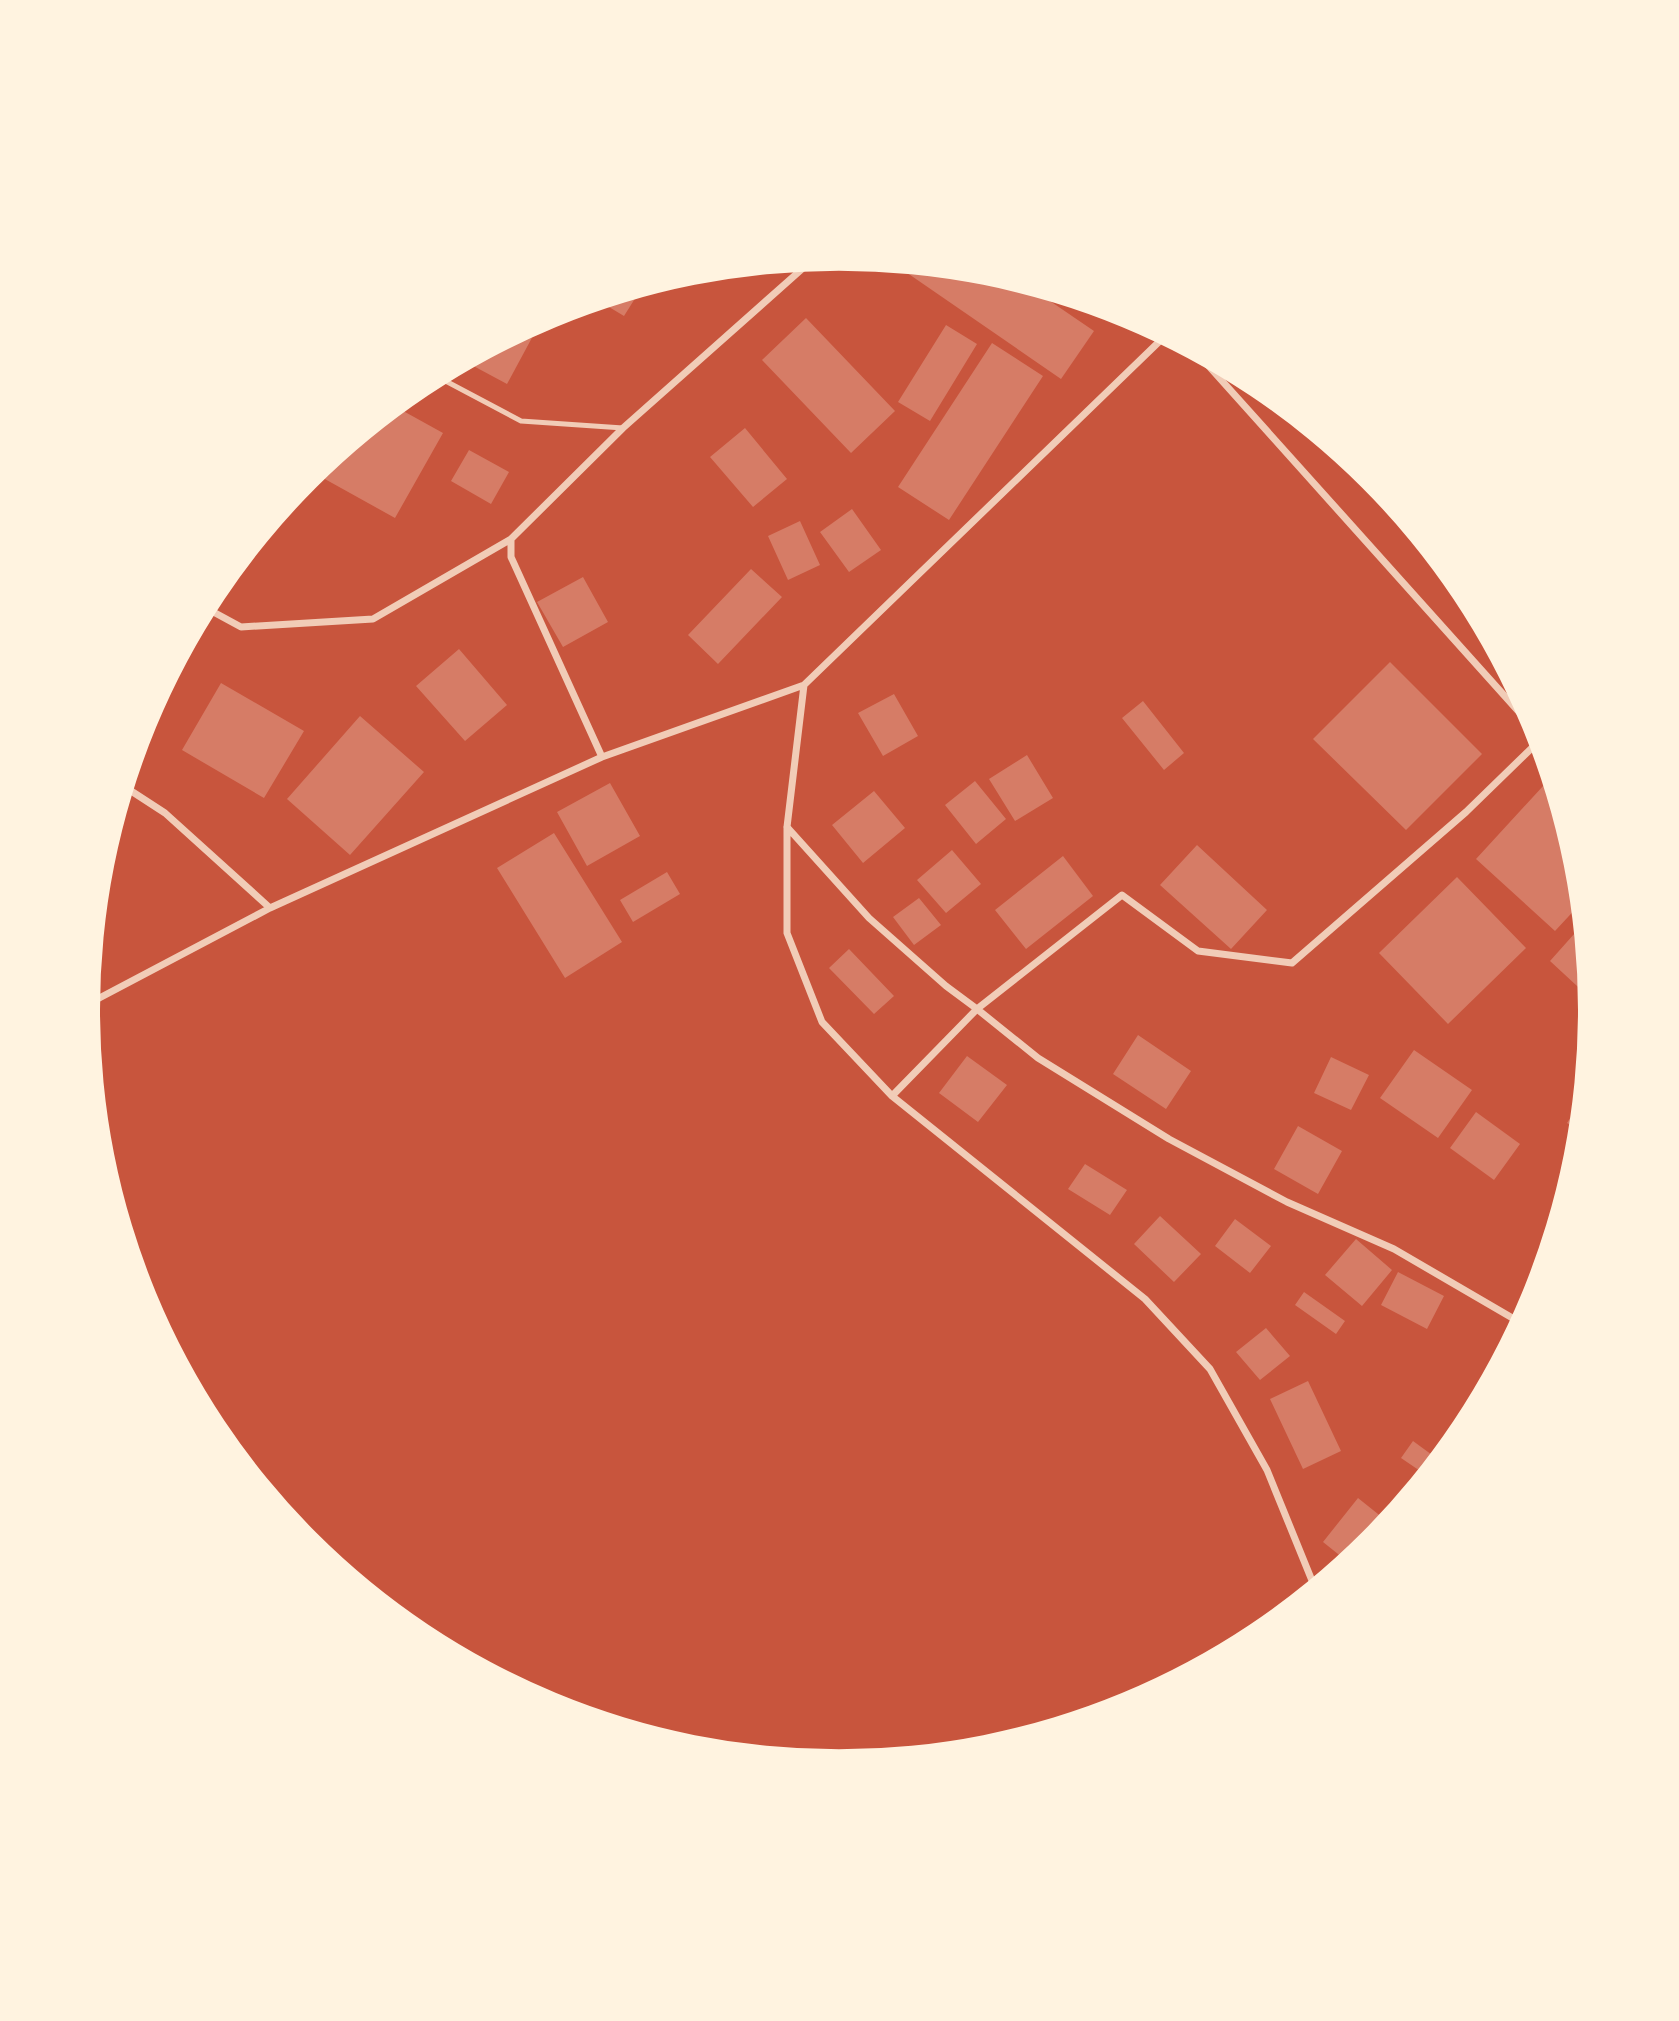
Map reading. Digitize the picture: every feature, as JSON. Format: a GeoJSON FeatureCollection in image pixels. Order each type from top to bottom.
{"type":"FeatureCollection","features":[{"type":"Feature","properties":{"kind":"street"},"geometry":{"type":"LineString","coordinates":[[216,613],[241,627],[373,619],[511,539],[622,429],[799,272]]}},
{"type":"Feature","properties":{"kind":"street"},"geometry":{"type":"LineString","coordinates":[[100,998],[271,908],[602,757],[804,684],[1158,343]]}},
{"type":"Feature","properties":{"kind":"street"},"geometry":{"type":"LineString","coordinates":[[1216,374],[1513,706]]}},
{"type":"Feature","properties":{"kind":"street"},"geometry":{"type":"LineString","coordinates":[[511,539],[511,557],[602,757]]}},
{"type":"Feature","properties":{"kind":"street"},"geometry":{"type":"LineString","coordinates":[[804,684],[787,827],[787,933],[822,1022],[892,1096],[1145,1299],[1210,1368],[1267,1470],[1312,1580]]}},
{"type":"Feature","properties":{"kind":"street"},"geometry":{"type":"LineString","coordinates":[[892,1096],[977,1009],[1122,895],[1198,951],[1292,963],[1466,812],[1531,748]]}},
{"type":"Feature","properties":{"kind":"street"},"geometry":{"type":"LineString","coordinates":[[133,792],[165,813],[271,908]]}},
{"type":"Feature","properties":{"kind":"street"},"geometry":{"type":"LineString","coordinates":[[787,827],[869,918],[946,986],[1038,1058],[1169,1139],[1287,1202],[1394,1249],[1512,1318]]}},
{"type":"Feature","properties":{"kind":"lane"},"geometry":{"type":"LineString","coordinates":[[449,383],[521,421],[622,429]]}},
{"type":"Feature","properties":{"kind":"building"},"geometry":{"type":"Polygon","coordinates":[[[909,274],[984,285],[1052,302],[1094,331],[1061,379],[909,274]]]}},
{"type":"Feature","properties":{"kind":"building"},"geometry":{"type":"Polygon","coordinates":[[[634,300],[624,316],[610,308],[634,300]]]}},
{"type":"Feature","properties":{"kind":"building"},"geometry":{"type":"Polygon","coordinates":[[[806,318],[895,411],[851,453],[762,360],[806,318]]]}},
{"type":"Feature","properties":{"kind":"building"},"geometry":{"type":"Polygon","coordinates":[[[946,325],[977,344],[930,421],[898,402],[946,325]]]}},
{"type":"Feature","properties":{"kind":"building"},"geometry":{"type":"Polygon","coordinates":[[[532,338],[507,384],[475,367],[532,338]]]}},
{"type":"Feature","properties":{"kind":"building"},"geometry":{"type":"Polygon","coordinates":[[[992,343],[1043,376],[949,520],[898,487],[992,343]]]}},
{"type":"Feature","properties":{"kind":"building"},"geometry":{"type":"Polygon","coordinates":[[[405,412],[443,433],[395,518],[325,479],[405,412]]]}},
{"type":"Feature","properties":{"kind":"building"},"geometry":{"type":"Polygon","coordinates":[[[745,428],[787,479],[753,507],[710,457],[745,428]]]}},
{"type":"Feature","properties":{"kind":"building"},"geometry":{"type":"Polygon","coordinates":[[[469,450],[509,472],[491,504],[451,481],[469,450]]]}},
{"type":"Feature","properties":{"kind":"building"},"geometry":{"type":"Polygon","coordinates":[[[852,509],[881,550],[849,572],[820,532],[852,509]]]}},
{"type":"Feature","properties":{"kind":"building"},"geometry":{"type":"Polygon","coordinates":[[[800,521],[820,565],[788,580],[768,536],[800,521]]]}},
{"type":"Feature","properties":{"kind":"building"},"geometry":{"type":"Polygon","coordinates":[[[751,569],[782,597],[718,664],[688,635],[751,569]]]}},
{"type":"Feature","properties":{"kind":"building"},"geometry":{"type":"Polygon","coordinates":[[[583,577],[608,622],[563,647],[537,602],[583,577]]]}},
{"type":"Feature","properties":{"kind":"building"},"geometry":{"type":"Polygon","coordinates":[[[459,649],[507,705],[465,741],[416,686],[459,649]]]}},
{"type":"Feature","properties":{"kind":"building"},"geometry":{"type":"Polygon","coordinates":[[[1390,662],[1482,754],[1406,830],[1313,739],[1390,662]]]}},
{"type":"Feature","properties":{"kind":"building"},"geometry":{"type":"Polygon","coordinates":[[[221,683],[304,731],[264,798],[182,750],[221,683]]]}},
{"type":"Feature","properties":{"kind":"building"},"geometry":{"type":"Polygon","coordinates":[[[894,694],[918,736],[883,756],[858,713],[894,694]]]}},
{"type":"Feature","properties":{"kind":"building"},"geometry":{"type":"Polygon","coordinates":[[[1143,701],[1184,753],[1164,770],[1122,718],[1143,701]]]}},
{"type":"Feature","properties":{"kind":"building"},"geometry":{"type":"Polygon","coordinates":[[[360,716],[424,772],[350,855],[287,799],[360,716]]]}},
{"type":"Feature","properties":{"kind":"building"},"geometry":{"type":"Polygon","coordinates":[[[1027,755],[1053,798],[1015,821],[989,779],[1027,755]]]}},
{"type":"Feature","properties":{"kind":"building"},"geometry":{"type":"Polygon","coordinates":[[[975,781],[1006,819],[976,844],[945,805],[975,781]]]}},
{"type":"Feature","properties":{"kind":"building"},"geometry":{"type":"Polygon","coordinates":[[[610,783],[640,836],[587,866],[557,812],[610,783]]]}},
{"type":"Feature","properties":{"kind":"building"},"geometry":{"type":"Polygon","coordinates":[[[1544,785],[1565,866],[1573,912],[1555,931],[1476,859],[1544,785]]]}},
{"type":"Feature","properties":{"kind":"building"},"geometry":{"type":"Polygon","coordinates":[[[874,791],[905,828],[863,863],[832,825],[874,791]]]}},
{"type":"Feature","properties":{"kind":"building"},"geometry":{"type":"Polygon","coordinates":[[[554,833],[622,942],[565,978],[497,868],[554,833]]]}},
{"type":"Feature","properties":{"kind":"building"},"geometry":{"type":"Polygon","coordinates":[[[1197,845],[1267,910],[1231,949],[1160,885],[1197,845]]]}},
{"type":"Feature","properties":{"kind":"building"},"geometry":{"type":"Polygon","coordinates":[[[952,850],[981,884],[946,913],[917,880],[952,850]]]}},
{"type":"Feature","properties":{"kind":"building"},"geometry":{"type":"Polygon","coordinates":[[[1063,856],[1093,896],[1026,949],[995,910],[1063,856]]]}},
{"type":"Feature","properties":{"kind":"building"},"geometry":{"type":"Polygon","coordinates":[[[667,872],[680,894],[633,922],[620,900],[667,872]]]}},
{"type":"Feature","properties":{"kind":"building"},"geometry":{"type":"Polygon","coordinates":[[[1457,877],[1526,948],[1448,1024],[1379,953],[1457,877]]]}},
{"type":"Feature","properties":{"kind":"building"},"geometry":{"type":"Polygon","coordinates":[[[919,898],[941,925],[914,945],[893,917],[919,898]]]}},
{"type":"Feature","properties":{"kind":"building"},"geometry":{"type":"Polygon","coordinates":[[[1575,933],[1579,987],[1550,961],[1575,933]]]}},
{"type":"Feature","properties":{"kind":"building"},"geometry":{"type":"Polygon","coordinates":[[[849,949],[894,996],[874,1014],[829,968],[849,949]]]}},
{"type":"Feature","properties":{"kind":"building"},"geometry":{"type":"Polygon","coordinates":[[[1138,1035],[1191,1071],[1166,1109],[1113,1074],[1138,1035]]]}},
{"type":"Feature","properties":{"kind":"building"},"geometry":{"type":"Polygon","coordinates":[[[1414,1050],[1472,1090],[1438,1138],[1380,1098],[1414,1050]]]}},
{"type":"Feature","properties":{"kind":"building"},"geometry":{"type":"Polygon","coordinates":[[[967,1056],[1007,1085],[978,1122],[939,1093],[967,1056]]]}},
{"type":"Feature","properties":{"kind":"building"},"geometry":{"type":"Polygon","coordinates":[[[1331,1057],[1369,1075],[1351,1110],[1314,1093],[1331,1057]]]}},
{"type":"Feature","properties":{"kind":"building"},"geometry":{"type":"Polygon","coordinates":[[[1476,1112],[1520,1144],[1494,1180],[1450,1148],[1476,1112]]]}},
{"type":"Feature","properties":{"kind":"building"},"geometry":{"type":"Polygon","coordinates":[[[1298,1126],[1342,1151],[1318,1194],[1274,1169],[1298,1126]]]}},
{"type":"Feature","properties":{"kind":"building"},"geometry":{"type":"Polygon","coordinates":[[[1085,1164],[1127,1190],[1110,1215],[1068,1189],[1085,1164]]]}},
{"type":"Feature","properties":{"kind":"building"},"geometry":{"type":"Polygon","coordinates":[[[1160,1216],[1201,1254],[1174,1282],[1134,1244],[1160,1216]]]}},
{"type":"Feature","properties":{"kind":"building"},"geometry":{"type":"Polygon","coordinates":[[[1235,1219],[1271,1246],[1250,1273],[1215,1246],[1235,1219]]]}},
{"type":"Feature","properties":{"kind":"building"},"geometry":{"type":"Polygon","coordinates":[[[1356,1239],[1392,1270],[1362,1306],[1325,1275],[1356,1239]]]}},
{"type":"Feature","properties":{"kind":"building"},"geometry":{"type":"Polygon","coordinates":[[[1398,1272],[1444,1296],[1427,1329],[1381,1305],[1398,1272]]]}},
{"type":"Feature","properties":{"kind":"building"},"geometry":{"type":"Polygon","coordinates":[[[1304,1292],[1345,1321],[1336,1334],[1295,1305],[1304,1292]]]}},
{"type":"Feature","properties":{"kind":"building"},"geometry":{"type":"Polygon","coordinates":[[[1266,1328],[1290,1356],[1260,1380],[1236,1352],[1266,1328]]]}},
{"type":"Feature","properties":{"kind":"building"},"geometry":{"type":"Polygon","coordinates":[[[1308,1381],[1341,1451],[1303,1469],[1270,1399],[1308,1381]]]}},
{"type":"Feature","properties":{"kind":"building"},"geometry":{"type":"Polygon","coordinates":[[[1413,1441],[1431,1454],[1419,1470],[1401,1458],[1413,1441]]]}},
{"type":"Feature","properties":{"kind":"building"},"geometry":{"type":"Polygon","coordinates":[[[1358,1498],[1380,1516],[1340,1555],[1323,1542],[1358,1498]]]}}]}
